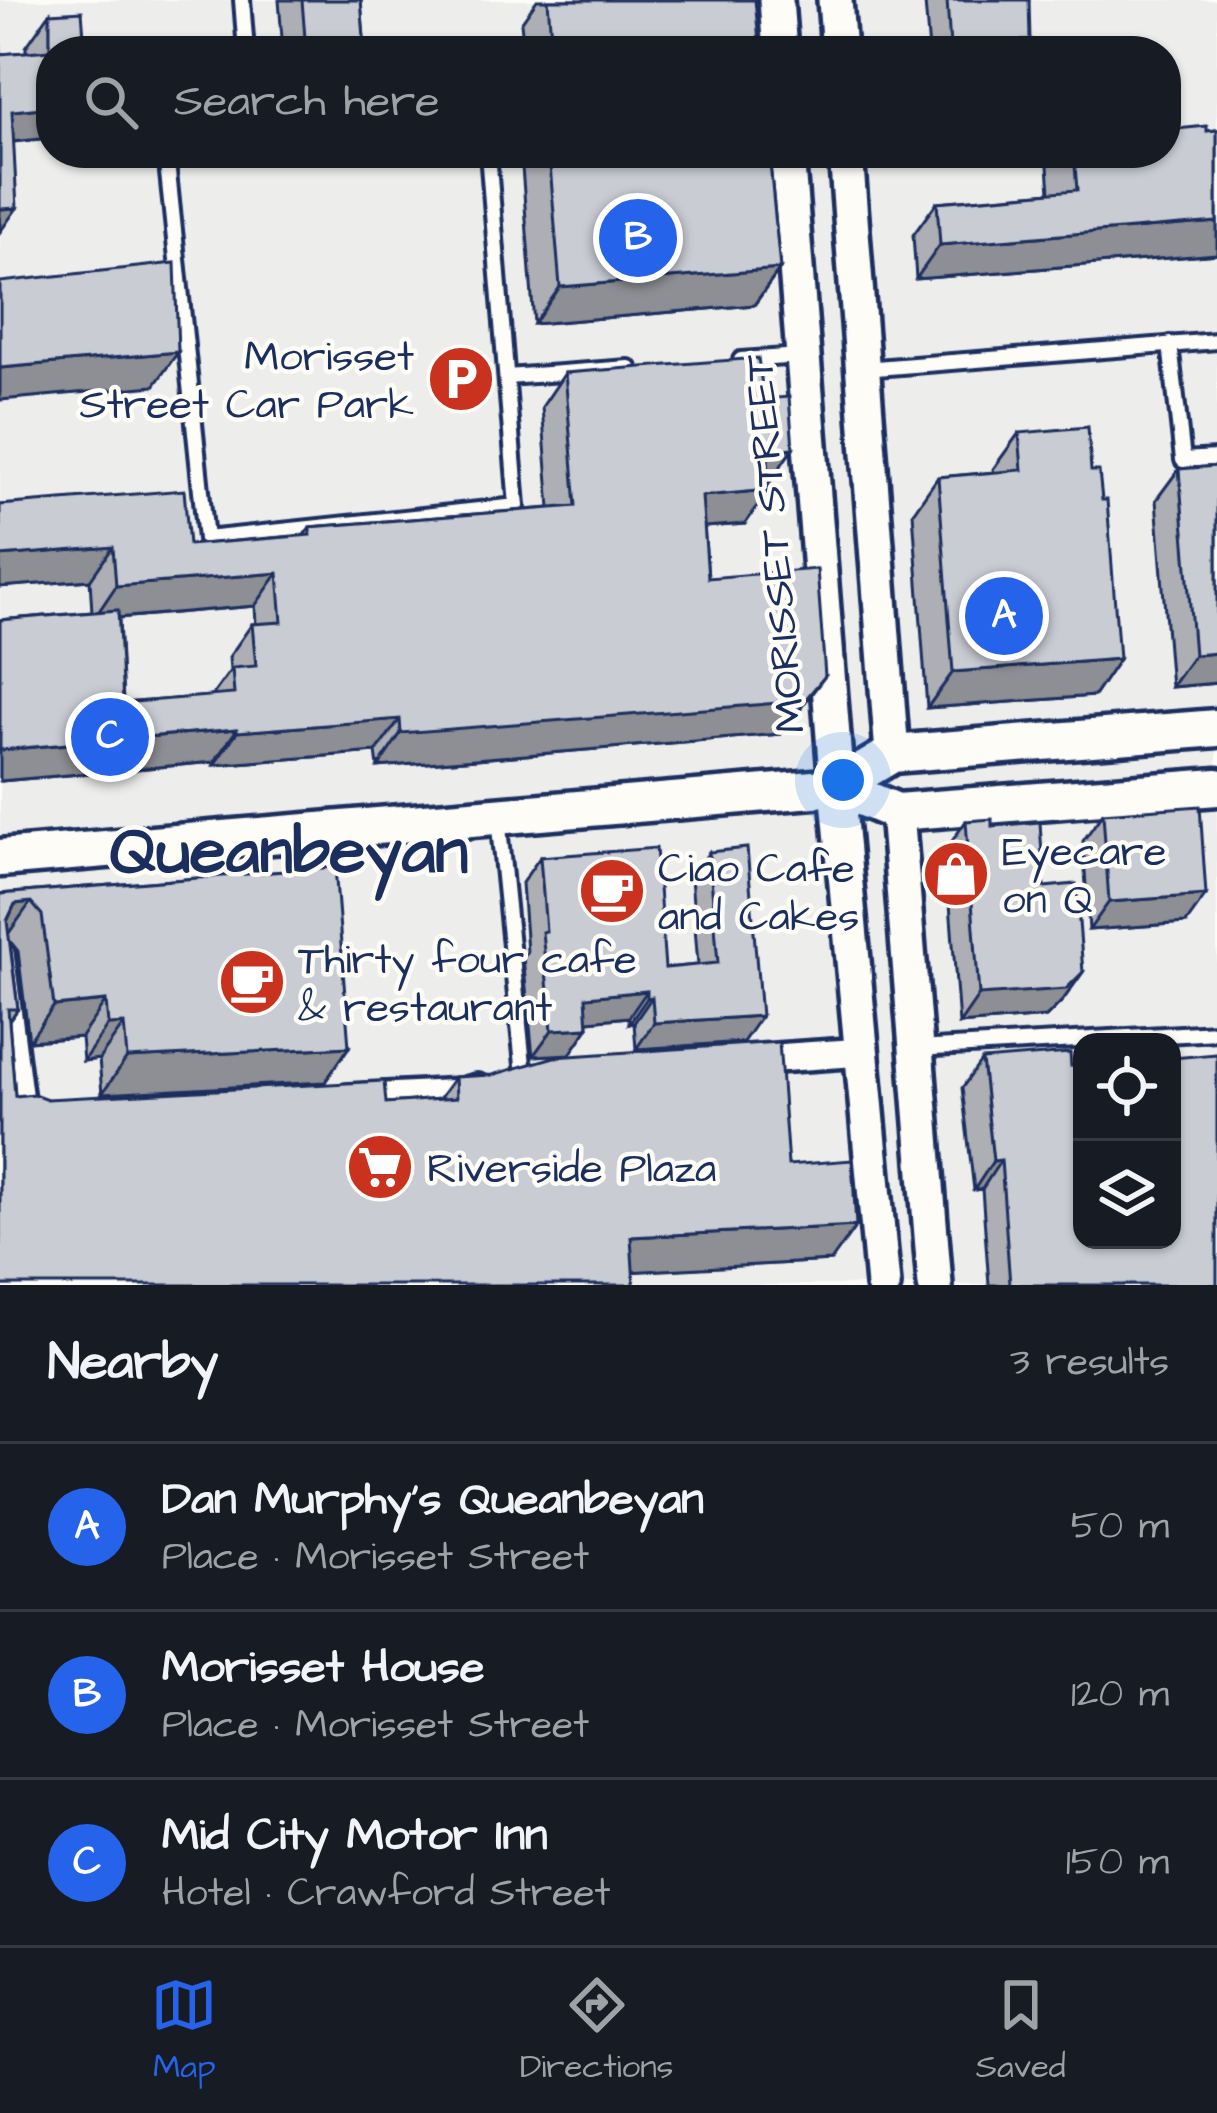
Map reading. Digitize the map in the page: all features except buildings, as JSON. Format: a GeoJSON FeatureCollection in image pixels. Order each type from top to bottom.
{"type":"FeatureCollection","features":[{"type":"Feature","properties":{"kind":"main road"},"geometry":{"type":"LineString","coordinates":[[0,858],[837,787],[892,754],[1217,728]]}},
{"type":"Feature","properties":{"kind":"main road"},"geometry":{"type":"LineString","coordinates":[[892,754],[897,812]]}},
{"type":"Feature","properties":{"kind":"main road"},"geometry":{"type":"LineString","coordinates":[[837,787],[897,812],[1217,787]]}},
{"type":"Feature","properties":{"kind":"street"},"geometry":{"type":"LineString","coordinates":[[776,0],[779,36]]}},
{"type":"Feature","properties":{"kind":"street"},"geometry":{"type":"LineString","coordinates":[[835,0],[838,36]]}},
{"type":"Feature","properties":{"kind":"street","name":"MORISSET STREET"},"geometry":{"type":"LineString","coordinates":[[788,168],[837,787],[883,1285]]}},
{"type":"Feature","properties":{"kind":"street"},"geometry":{"type":"LineString","coordinates":[[847,168],[892,754]]}},
{"type":"Feature","properties":{"kind":"street"},"geometry":{"type":"LineString","coordinates":[[897,812],[935,1285]]}},
{"type":"Feature","properties":{"kind":"street"},"geometry":{"type":"LineString","coordinates":[[0,954],[20,1116],[67,1114]]}},
{"type":"Feature","properties":{"kind":"street"},"geometry":{"type":"LineString","coordinates":[[730,1061],[862,1052]]}},
{"type":"Feature","properties":{"kind":"street"},"geometry":{"type":"LineString","coordinates":[[322,1101],[462,1094],[536,1074]]}},
{"type":"Feature","properties":{"kind":"lane"},"geometry":{"type":"LineString","coordinates":[[242,0],[245,36]]}},
{"type":"Feature","properties":{"kind":"lane"},"geometry":{"type":"LineString","coordinates":[[168,168],[206,539],[517,506],[489,168]]}},
{"type":"Feature","properties":{"kind":"lane"},"geometry":{"type":"LineString","coordinates":[[157,284],[179,282]]}},
{"type":"Feature","properties":{"kind":"lane"},"geometry":{"type":"LineString","coordinates":[[862,369],[1217,341]]}},
{"type":"Feature","properties":{"kind":"lane"},"geometry":{"type":"LineString","coordinates":[[1170,344],[1183,460],[1217,458]]}},
{"type":"Feature","properties":{"kind":"lane"},"geometry":{"type":"LineString","coordinates":[[732,361],[801,356]]}},
{"type":"Feature","properties":{"kind":"lane"},"geometry":{"type":"LineString","coordinates":[[507,377],[642,368]]}},
{"type":"Feature","properties":{"kind":"lane"},"geometry":{"type":"LineString","coordinates":[[180,507],[202,505]]}},
{"type":"Feature","properties":{"kind":"lane"},"geometry":{"type":"LineString","coordinates":[[497,814],[536,1074]]}},
{"type":"Feature","properties":{"kind":"lane"},"geometry":{"type":"LineString","coordinates":[[915,1049],[1217,1033]]}},
{"type":"Feature","properties":{"kind":"shaded area"},"geometry":{"type":"Polygon","coordinates":[[[0,0],[1217,0],[1217,1285],[0,1285],[0,0]]]}},
{"type":"Feature","properties":{"kind":"place","name":"Morisset House"},"geometry":{"type":"Point","coordinates":[638,238]}},
{"type":"Feature","properties":{"kind":"place","name":"Morisset Street Car Park"},"geometry":{"type":"Point","coordinates":[461,379]}},
{"type":"Feature","properties":{"kind":"place","name":"Dan Murphy's Queanbeyan"},"geometry":{"type":"Point","coordinates":[1004,616]}},
{"type":"Feature","properties":{"kind":"place","name":"Mid City Motor Inn"},"geometry":{"type":"Point","coordinates":[110,737]}},
{"type":"Feature","properties":{"kind":"place","name":"Eyecare on Q"},"geometry":{"type":"Point","coordinates":[956,874]}},
{"type":"Feature","properties":{"kind":"place","name":"Ciao Cafe and Cakes"},"geometry":{"type":"Point","coordinates":[612,891]}},
{"type":"Feature","properties":{"kind":"place","name":"Thirty four cafe & restaurant"},"geometry":{"type":"Point","coordinates":[252,982]}},
{"type":"Feature","properties":{"kind":"place","name":"Riverside Plaza"},"geometry":{"type":"Point","coordinates":[380,1167]}},
{"type":"Feature","properties":{"kind":"district","name":"Queanbeyan"},"geometry":{"type":"Point","coordinates":[289,849]}}]}
